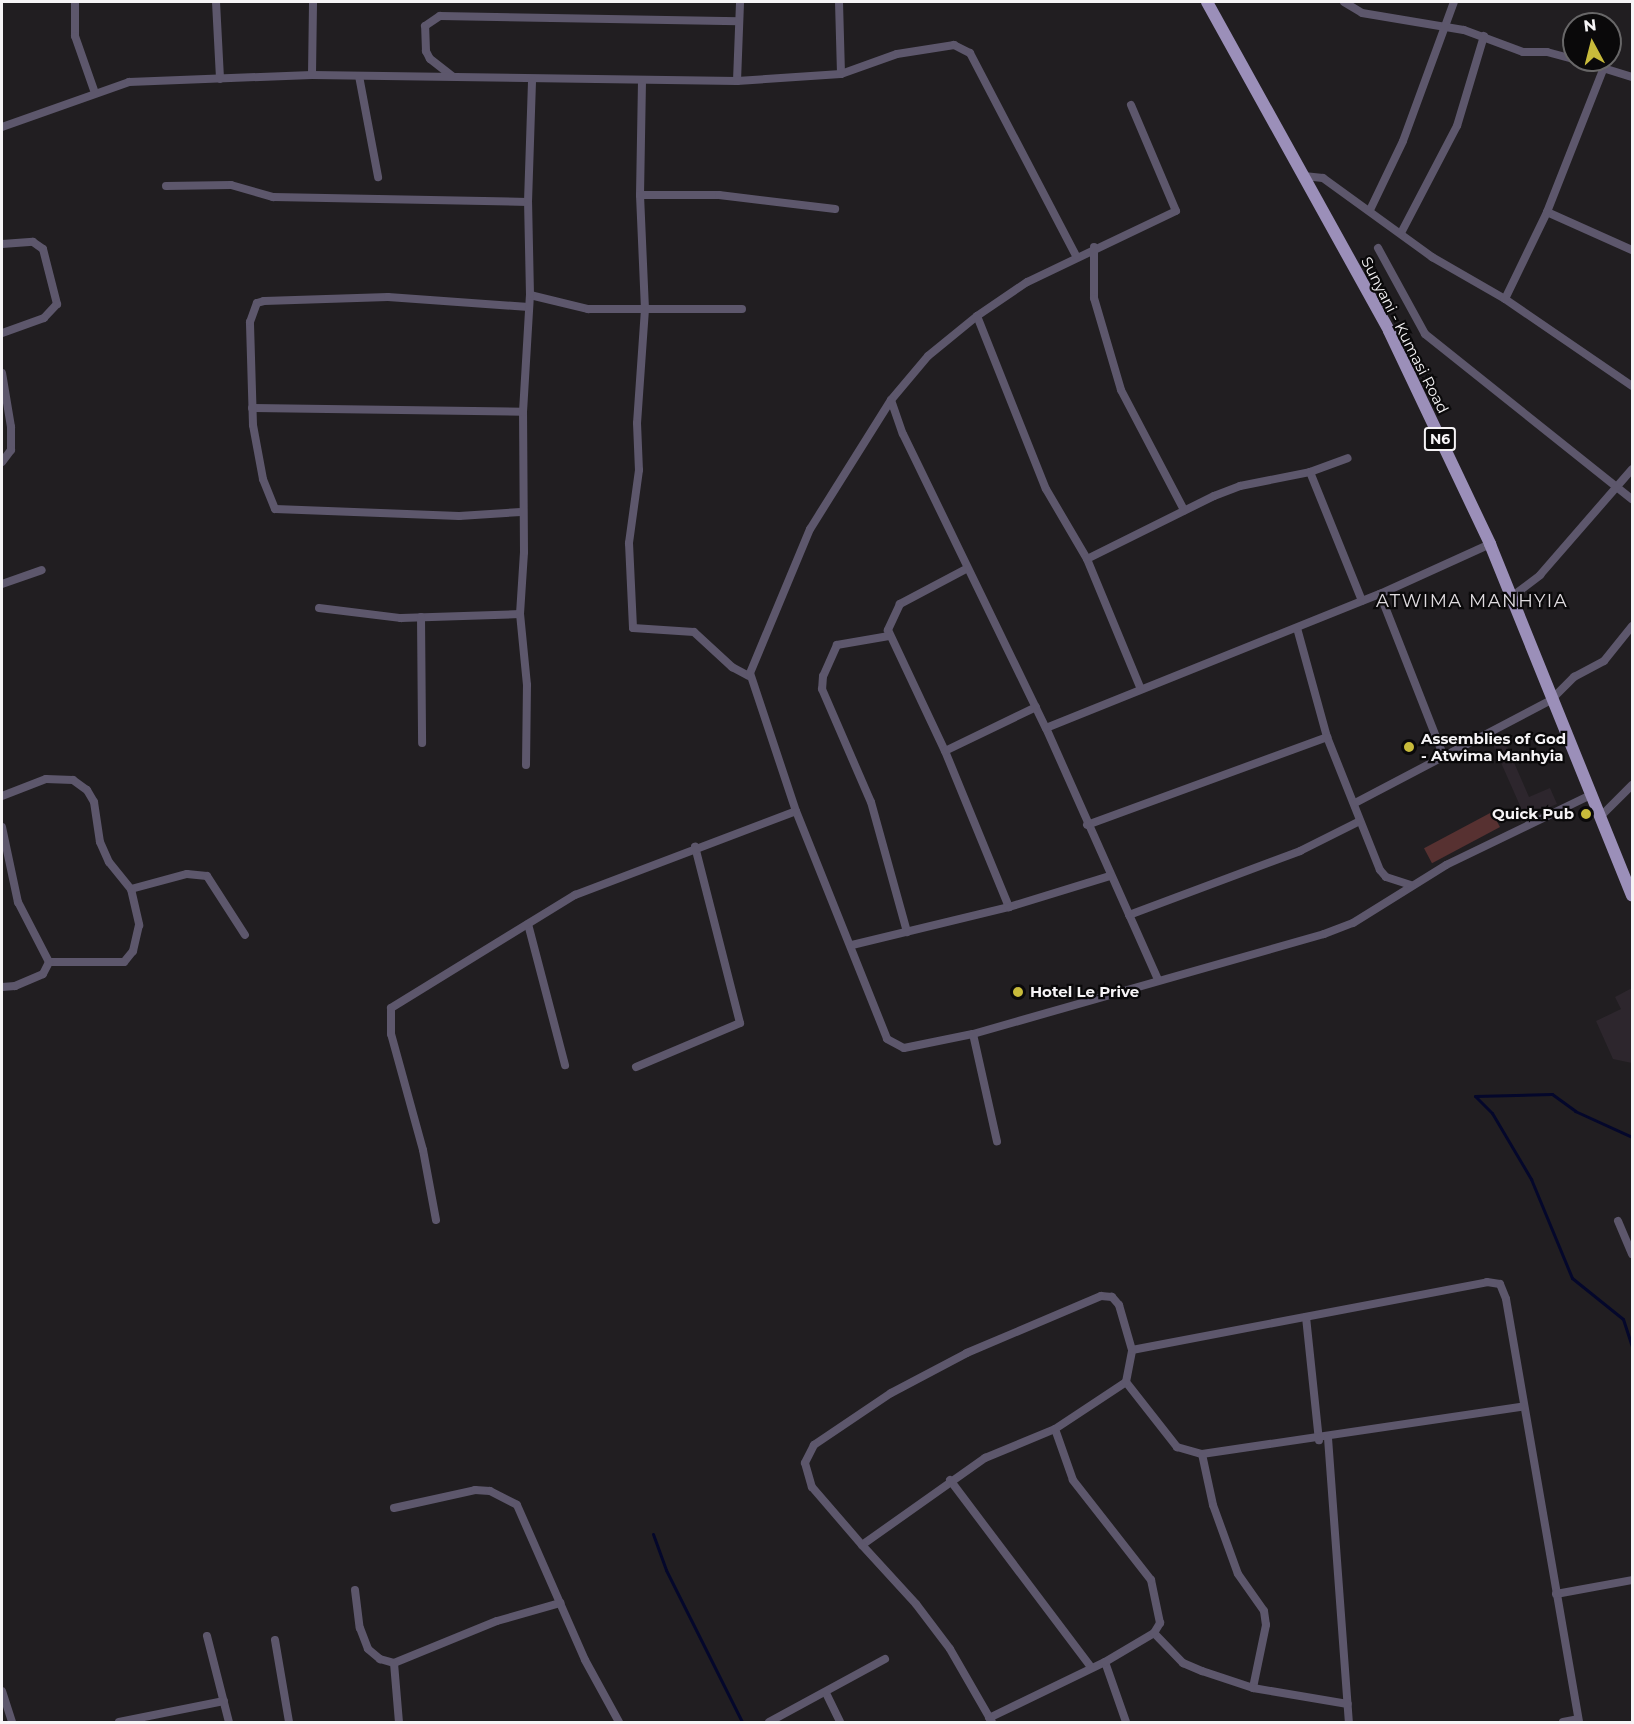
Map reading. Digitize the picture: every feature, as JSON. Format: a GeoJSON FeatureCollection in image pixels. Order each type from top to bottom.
{"type":"FeatureCollection","features":[{"type":"Feature","properties":{"kind":"main road","name":"Sunyani - Kumasi Road"},"geometry":{"type":"LineString","coordinates":[[1207,2],[1389,331],[1490,544],[1551,700],[1632,895]]}},
{"type":"Feature","properties":{"kind":"street"},"geometry":{"type":"LineString","coordinates":[[75,2],[75,36],[95,93]]}},
{"type":"Feature","properties":{"kind":"street"},"geometry":{"type":"LineString","coordinates":[[216,2],[220,79]]}},
{"type":"Feature","properties":{"kind":"street"},"geometry":{"type":"LineString","coordinates":[[312,75],[313,2]]}},
{"type":"Feature","properties":{"kind":"street"},"geometry":{"type":"LineString","coordinates":[[737,81],[740,2]]}},
{"type":"Feature","properties":{"kind":"street"},"geometry":{"type":"LineString","coordinates":[[839,2],[841,74]]}},
{"type":"Feature","properties":{"kind":"street"},"geometry":{"type":"LineString","coordinates":[[1370,210],[1403,141],[1454,2]]}},
{"type":"Feature","properties":{"kind":"street"},"geometry":{"type":"LineString","coordinates":[[1347,3],[1362,13],[1446,27],[1484,36],[1523,52],[1547,52],[1562,56]]}},
{"type":"Feature","properties":{"kind":"street"},"geometry":{"type":"LineString","coordinates":[[453,76],[436,65],[426,51],[426,26],[440,16],[739,21]]}},
{"type":"Feature","properties":{"kind":"street"},"geometry":{"type":"LineString","coordinates":[[1401,233],[1457,126],[1484,36]]}},
{"type":"Feature","properties":{"kind":"street"},"geometry":{"type":"LineString","coordinates":[[2,127],[129,82],[312,75],[453,76],[532,80],[737,81],[841,74],[897,54],[954,45],[970,53],[1076,256]]}},
{"type":"Feature","properties":{"kind":"street"},"geometry":{"type":"LineString","coordinates":[[1505,299],[1547,212],[1602,72]]}},
{"type":"Feature","properties":{"kind":"street"},"geometry":{"type":"LineString","coordinates":[[359,76],[378,177]]}},
{"type":"Feature","properties":{"kind":"street"},"geometry":{"type":"LineString","coordinates":[[526,765],[527,685],[520,614],[524,552],[521,512],[523,412],[530,307],[528,202],[532,80]]}},
{"type":"Feature","properties":{"kind":"street"},"geometry":{"type":"LineString","coordinates":[[642,81],[640,195],[645,309],[637,423],[639,462],[629,543],[633,628],[694,632],[732,667],[749,676]]}},
{"type":"Feature","properties":{"kind":"street"},"geometry":{"type":"LineString","coordinates":[[1131,105],[1176,211],[1076,256],[977,316],[928,356],[891,400],[810,529],[749,676],[796,811],[852,945],[887,1039],[895,1045],[919,1047],[973,1034],[1353,923],[1411,885],[1591,795]]}},
{"type":"Feature","properties":{"kind":"street"},"geometry":{"type":"LineString","coordinates":[[1304,176],[1323,178],[1432,257],[1505,299],[1632,386]]}},
{"type":"Feature","properties":{"kind":"street"},"geometry":{"type":"LineString","coordinates":[[166,186],[231,185],[273,197],[528,202]]}},
{"type":"Feature","properties":{"kind":"street"},"geometry":{"type":"LineString","coordinates":[[640,195],[719,195],[836,209]]}},
{"type":"Feature","properties":{"kind":"street"},"geometry":{"type":"LineString","coordinates":[[1547,212],[1632,250]]}},
{"type":"Feature","properties":{"kind":"street"},"geometry":{"type":"LineString","coordinates":[[2,244],[33,242],[44,249],[57,304],[44,318],[2,333]]}},
{"type":"Feature","properties":{"kind":"street"},"geometry":{"type":"LineString","coordinates":[[1094,247],[1094,298],[1121,390],[1184,510]]}},
{"type":"Feature","properties":{"kind":"street"},"geometry":{"type":"LineString","coordinates":[[1378,248],[1425,334],[1632,499]]}},
{"type":"Feature","properties":{"kind":"street"},"geometry":{"type":"LineString","coordinates":[[530,295],[588,309],[741,309]]}},
{"type":"Feature","properties":{"kind":"street"},"geometry":{"type":"LineString","coordinates":[[521,512],[459,516],[275,509],[256,451],[252,408],[250,322],[257,303],[388,297],[530,307]]}},
{"type":"Feature","properties":{"kind":"street"},"geometry":{"type":"LineString","coordinates":[[977,316],[1046,489],[1087,560],[1140,687]]}},
{"type":"Feature","properties":{"kind":"street"},"geometry":{"type":"LineString","coordinates":[[2,373],[11,427],[11,450],[2,462]]}},
{"type":"Feature","properties":{"kind":"street"},"geometry":{"type":"LineString","coordinates":[[891,400],[903,435],[966,569],[1046,728],[1087,825],[1158,980]]}},
{"type":"Feature","properties":{"kind":"street"},"geometry":{"type":"LineString","coordinates":[[252,408],[523,412]]}},
{"type":"Feature","properties":{"kind":"street"},"geometry":{"type":"LineString","coordinates":[[1087,560],[1184,510],[1240,486],[1310,472],[1348,458]]}},
{"type":"Feature","properties":{"kind":"street"},"geometry":{"type":"LineString","coordinates":[[1510,598],[1540,575],[1632,469]]}},
{"type":"Feature","properties":{"kind":"street"},"geometry":{"type":"LineString","coordinates":[[1310,472],[1362,601]]}},
{"type":"Feature","properties":{"kind":"street"},"geometry":{"type":"LineString","coordinates":[[1046,728],[1140,687],[1380,594],[1490,544]]}},
{"type":"Feature","properties":{"kind":"street"},"geometry":{"type":"LineString","coordinates":[[966,569],[900,604],[891,622],[890,636],[945,751],[1009,907]]}},
{"type":"Feature","properties":{"kind":"street"},"geometry":{"type":"LineString","coordinates":[[2,584],[42,570]]}},
{"type":"Feature","properties":{"kind":"street"},"geometry":{"type":"LineString","coordinates":[[1380,594],[1443,755]]}},
{"type":"Feature","properties":{"kind":"street"},"geometry":{"type":"LineString","coordinates":[[319,608],[388,617],[520,614]]}},
{"type":"Feature","properties":{"kind":"street"},"geometry":{"type":"LineString","coordinates":[[420,617],[422,743]]}},
{"type":"Feature","properties":{"kind":"street"},"geometry":{"type":"LineString","coordinates":[[1355,803],[1551,700],[1574,677],[1604,662],[1632,626]]}},
{"type":"Feature","properties":{"kind":"street"},"geometry":{"type":"LineString","coordinates":[[1297,628],[1327,736],[1380,870],[1386,877],[1411,885]]}},
{"type":"Feature","properties":{"kind":"street"},"geometry":{"type":"LineString","coordinates":[[890,636],[837,645],[823,676],[822,689],[865,783],[907,932]]}},
{"type":"Feature","properties":{"kind":"street"},"geometry":{"type":"LineString","coordinates":[[945,751],[1036,707]]}},
{"type":"Feature","properties":{"kind":"street"},"geometry":{"type":"LineString","coordinates":[[1087,825],[1327,736]]}},
{"type":"Feature","properties":{"kind":"street"},"geometry":{"type":"LineString","coordinates":[[2,796],[46,778],[74,780],[87,790],[94,802],[100,842],[109,862],[131,889],[139,925],[133,951],[124,962],[49,962]]}},
{"type":"Feature","properties":{"kind":"street"},"geometry":{"type":"LineString","coordinates":[[1600,816],[1632,785]]}},
{"type":"Feature","properties":{"kind":"street"},"geometry":{"type":"LineString","coordinates":[[436,1220],[423,1150],[391,1034],[389,1013],[418,988],[575,895],[695,847],[796,811]]}},
{"type":"Feature","properties":{"kind":"street"},"geometry":{"type":"LineString","coordinates":[[1130,915],[1300,851],[1360,821]]}},
{"type":"Feature","properties":{"kind":"street"},"geometry":{"type":"LineString","coordinates":[[2,827],[18,902],[49,962]]}},
{"type":"Feature","properties":{"kind":"street"},"geometry":{"type":"LineString","coordinates":[[636,1067],[740,1023],[695,847]]}},
{"type":"Feature","properties":{"kind":"street"},"geometry":{"type":"LineString","coordinates":[[131,889],[187,874],[207,876],[246,935]]}},
{"type":"Feature","properties":{"kind":"street"},"geometry":{"type":"LineString","coordinates":[[852,945],[1009,907],[1110,876]]}},
{"type":"Feature","properties":{"kind":"street"},"geometry":{"type":"LineString","coordinates":[[528,924],[565,1065]]}},
{"type":"Feature","properties":{"kind":"street"},"geometry":{"type":"LineString","coordinates":[[2,987],[15,986],[43,974],[49,962]]}},
{"type":"Feature","properties":{"kind":"street"},"geometry":{"type":"LineString","coordinates":[[973,1034],[997,1141]]}},
{"type":"Feature","properties":{"kind":"street"},"geometry":{"type":"LineString","coordinates":[[1618,1221],[1632,1254]]}},
{"type":"Feature","properties":{"kind":"street"},"geometry":{"type":"LineString","coordinates":[[1132,1350],[1487,1282],[1500,1284],[1506,1299],[1522,1407],[1578,1721],[1563,1722]]}},
{"type":"Feature","properties":{"kind":"street"},"geometry":{"type":"LineString","coordinates":[[862,1545],[950,1480],[985,1458],[1055,1429],[1126,1382],[1132,1350],[1119,1305],[1112,1297],[1101,1296],[967,1353],[891,1393],[814,1445],[805,1463],[812,1487],[862,1545],[916,1604],[950,1649],[991,1720],[1104,1662],[1154,1633],[1160,1623],[1151,1580],[1073,1480],[1055,1429]]}},
{"type":"Feature","properties":{"kind":"street"},"geometry":{"type":"LineString","coordinates":[[1306,1317],[1319,1440]]}},
{"type":"Feature","properties":{"kind":"street"},"geometry":{"type":"LineString","coordinates":[[1126,1382],[1177,1447],[1202,1454],[1319,1440],[1470,1412],[1522,1407]]}},
{"type":"Feature","properties":{"kind":"street"},"geometry":{"type":"LineString","coordinates":[[1328,1438],[1349,1722]]}},
{"type":"Feature","properties":{"kind":"street"},"geometry":{"type":"LineString","coordinates":[[1202,1454],[1213,1505],[1238,1574],[1264,1611],[1266,1625],[1253,1688]]}},
{"type":"Feature","properties":{"kind":"street"},"geometry":{"type":"LineString","coordinates":[[950,1480],[1091,1668]]}},
{"type":"Feature","properties":{"kind":"street"},"geometry":{"type":"LineString","coordinates":[[394,1509],[475,1490],[503,1495],[517,1504],[560,1603],[619,1722]]}},
{"type":"Feature","properties":{"kind":"street"},"geometry":{"type":"LineString","coordinates":[[1556,1594],[1632,1580]]}},
{"type":"Feature","properties":{"kind":"street"},"geometry":{"type":"LineString","coordinates":[[355,1590],[360,1628],[368,1649],[380,1659],[394,1663],[497,1621],[560,1603]]}},
{"type":"Feature","properties":{"kind":"street"},"geometry":{"type":"LineString","coordinates":[[1154,1633],[1183,1663],[1253,1688],[1348,1704]]}},
{"type":"Feature","properties":{"kind":"street"},"geometry":{"type":"LineString","coordinates":[[207,1636],[229,1722]]}},
{"type":"Feature","properties":{"kind":"street"},"geometry":{"type":"LineString","coordinates":[[275,1640],[289,1722]]}},
{"type":"Feature","properties":{"kind":"street"},"geometry":{"type":"LineString","coordinates":[[769,1722],[885,1659]]}},
{"type":"Feature","properties":{"kind":"street"},"geometry":{"type":"LineString","coordinates":[[1104,1662],[1126,1722]]}},
{"type":"Feature","properties":{"kind":"street"},"geometry":{"type":"LineString","coordinates":[[394,1663],[399,1722]]}},
{"type":"Feature","properties":{"kind":"street"},"geometry":{"type":"LineString","coordinates":[[2,1691],[12,1722]]}},
{"type":"Feature","properties":{"kind":"street"},"geometry":{"type":"LineString","coordinates":[[826,1693],[840,1722]]}},
{"type":"Feature","properties":{"kind":"street"},"geometry":{"type":"LineString","coordinates":[[119,1722],[224,1701]]}},
{"type":"Feature","properties":{"kind":"shaded area"},"geometry":{"type":"Polygon","coordinates":[[[1502,735],[1529,797],[1550,788],[1557,804],[1525,817],[1491,740],[1502,735]]]}},
{"type":"Feature","properties":{"kind":"shaded area"},"geometry":{"type":"Polygon","coordinates":[[[1492,812],[1500,827],[1432,863],[1424,848],[1492,812]]]}},
{"type":"Feature","properties":{"kind":"shaded area"},"geometry":{"type":"Polygon","coordinates":[[[1632,988],[1632,1063],[1613,1059],[1596,1021],[1621,1009],[1615,997],[1632,988]]]}},
{"type":"Feature","properties":{"kind":"waterway"},"geometry":{"type":"LineString","coordinates":[[1475,1096],[1552,1094],[1575,1111],[1632,1137]]}},
{"type":"Feature","properties":{"kind":"waterway"},"geometry":{"type":"LineString","coordinates":[[1475,1096],[1492,1113],[1531,1179],[1572,1278],[1623,1319],[1632,1347]]}},
{"type":"Feature","properties":{"kind":"waterway"},"geometry":{"type":"LineString","coordinates":[[653,1534],[666,1570],[742,1722]]}},
{"type":"Feature","properties":{"kind":"place","name":"Assemblies of God - Atwima Manhyia"},"geometry":{"type":"Point","coordinates":[1409,747]}},
{"type":"Feature","properties":{"kind":"place","name":"Quick Pub"},"geometry":{"type":"Point","coordinates":[1586,814]}},
{"type":"Feature","properties":{"kind":"place","name":"Hotel Le Prive"},"geometry":{"type":"Point","coordinates":[1018,992]}},
{"type":"Feature","properties":{"kind":"district","name":"ATWIMA MANHYIA"},"geometry":{"type":"Point","coordinates":[1472,601]}}]}
